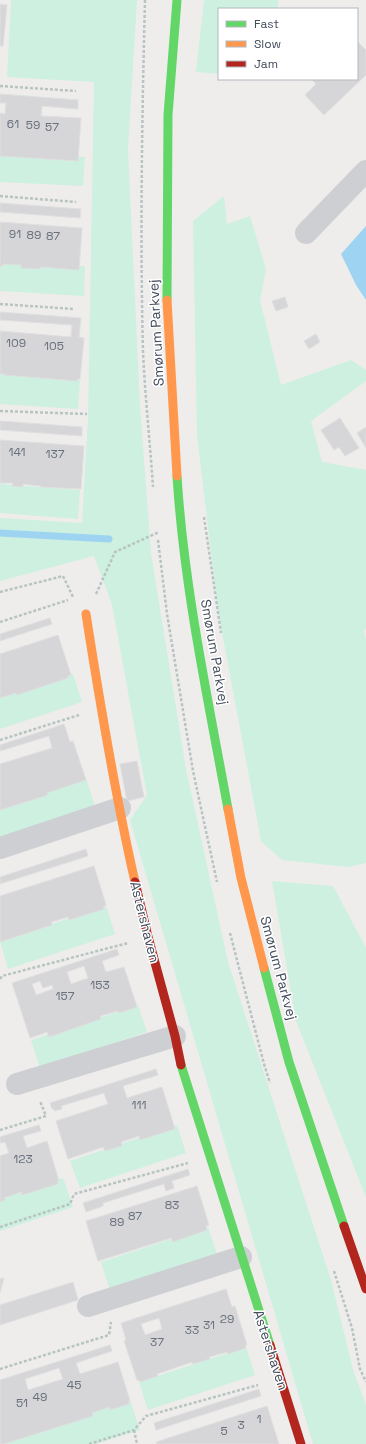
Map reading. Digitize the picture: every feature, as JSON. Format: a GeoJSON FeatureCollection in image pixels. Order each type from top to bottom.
{"type":"FeatureCollection","features":[{"type":"Feature","properties":{"kind":"street","name":"Smørum Parkvej"},"geometry":{"type":"LineString","coordinates":[[176,0],[168,114],[167,294],[180,522],[196,634],[241,878],[289,1062],[332,1194],[366,1289]]}},
{"type":"Feature","properties":{"kind":"street"},"geometry":{"type":"LineString","coordinates":[[306,233],[366,171]]}},
{"type":"Feature","properties":{"kind":"street","name":"Astershaven"},"geometry":{"type":"LineString","coordinates":[[86,614],[101,708],[124,834],[148,937],[175,1036],[179,1059],[301,1444]]}},
{"type":"Feature","properties":{"kind":"street"},"geometry":{"type":"LineString","coordinates":[[0,848],[120,808]]}},
{"type":"Feature","properties":{"kind":"street"},"geometry":{"type":"LineString","coordinates":[[17,1084],[175,1036]]}},
{"type":"Feature","properties":{"kind":"street"},"geometry":{"type":"LineString","coordinates":[[88,1306],[241,1257]]}},
{"type":"Feature","properties":{"kind":"path"},"geometry":{"type":"LineString","coordinates":[[0,86],[76,90]]}},
{"type":"Feature","properties":{"kind":"path"},"geometry":{"type":"LineString","coordinates":[[0,196],[76,202]]}},
{"type":"Feature","properties":{"kind":"path"},"geometry":{"type":"LineString","coordinates":[[0,304],[74,309]]}},
{"type":"Feature","properties":{"kind":"path"},"geometry":{"type":"LineString","coordinates":[[0,411],[87,414]]}},
{"type":"Feature","properties":{"kind":"path"},"geometry":{"type":"LineString","coordinates":[[86,614],[115,552],[204,512],[222,639]]}},
{"type":"Feature","properties":{"kind":"path"},"geometry":{"type":"LineString","coordinates":[[0,592],[63,576],[73,598],[0,622]]}},
{"type":"Feature","properties":{"kind":"path"},"geometry":{"type":"LineString","coordinates":[[0,740],[101,708]]}},
{"type":"Feature","properties":{"kind":"path"},"geometry":{"type":"LineString","coordinates":[[0,979],[2,976],[148,937]]}},
{"type":"Feature","properties":{"kind":"path"},"geometry":{"type":"LineString","coordinates":[[0,1130],[46,1116],[39,1097]]}},
{"type":"Feature","properties":{"kind":"path"},"geometry":{"type":"LineString","coordinates":[[0,1227],[70,1204],[74,1194],[210,1157]]}},
{"type":"Feature","properties":{"kind":"path"},"geometry":{"type":"LineString","coordinates":[[0,1369],[109,1335],[112,1316]]}},
{"type":"Feature","properties":{"kind":"path"},"geometry":{"type":"LineString","coordinates":[[89,1444],[134,1430],[146,1416],[280,1379]]}},
{"type":"Feature","properties":{"kind":"path"},"geometry":{"type":"LineString","coordinates":[[134,1430],[136,1444]]}},
{"type":"Feature","properties":{"kind":"green space"},"geometry":{"type":"Polygon","coordinates":[[[11,0],[137,0],[128,149],[140,406],[151,553],[186,769],[228,962],[331,1280],[354,1373],[366,1405],[366,1444],[313,1444],[130,820],[147,795],[112,605],[94,556],[0,581],[0,518],[82,523],[88,418],[94,82],[7,77],[11,0]]]}},
{"type":"Feature","properties":{"kind":"green space"},"geometry":{"type":"Polygon","coordinates":[[[204,0],[278,0],[278,8],[218,8],[218,74],[196,72],[204,0]]]}},
{"type":"Feature","properties":{"kind":"green space"},"geometry":{"type":"Polygon","coordinates":[[[0,152],[85,157],[83,186],[0,182],[0,152]]]}},
{"type":"Feature","properties":{"kind":"green space"},"geometry":{"type":"Polygon","coordinates":[[[224,196],[227,224],[250,216],[266,269],[260,300],[281,385],[351,360],[366,370],[366,381],[311,421],[322,462],[366,470],[366,628],[364,631],[366,640],[366,863],[348,867],[282,860],[261,841],[218,611],[197,435],[193,221],[224,196]]]}},
{"type":"Feature","properties":{"kind":"green space"},"geometry":{"type":"Polygon","coordinates":[[[0,262],[85,266],[84,296],[0,291],[0,262]]]}},
{"type":"Feature","properties":{"kind":"green space"},"geometry":{"type":"Polygon","coordinates":[[[0,374],[80,380],[78,409],[0,404],[0,374]]]}},
{"type":"Feature","properties":{"kind":"green space"},"geometry":{"type":"Polygon","coordinates":[[[0,484],[80,490],[78,519],[0,513],[0,484]]]}},
{"type":"Feature","properties":{"kind":"green space"},"geometry":{"type":"Polygon","coordinates":[[[73,674],[82,702],[0,729],[0,698],[73,674]]]}},
{"type":"Feature","properties":{"kind":"green space"},"geometry":{"type":"Polygon","coordinates":[[[86,778],[95,806],[0,837],[0,806],[86,778]]]}},
{"type":"Feature","properties":{"kind":"green space"},"geometry":{"type":"Polygon","coordinates":[[[272,881],[333,886],[366,948],[366,1197],[296,1021],[272,881]]]}},
{"type":"Feature","properties":{"kind":"green space"},"geometry":{"type":"Polygon","coordinates":[[[106,906],[115,934],[8,969],[0,941],[106,906]]]}},
{"type":"Feature","properties":{"kind":"green space"},"geometry":{"type":"Polygon","coordinates":[[[138,1005],[147,1032],[40,1068],[31,1040],[138,1005]]]}},
{"type":"Feature","properties":{"kind":"green space"},"geometry":{"type":"Polygon","coordinates":[[[177,1125],[186,1153],[80,1188],[70,1161],[177,1125]]]}},
{"type":"Feature","properties":{"kind":"green space"},"geometry":{"type":"Polygon","coordinates":[[[63,1178],[73,1207],[0,1231],[0,1200],[63,1178]]]}},
{"type":"Feature","properties":{"kind":"green space"},"geometry":{"type":"Polygon","coordinates":[[[208,1227],[217,1254],[110,1290],[101,1262],[208,1227]]]}},
{"type":"Feature","properties":{"kind":"green space"},"geometry":{"type":"Polygon","coordinates":[[[246,1347],[255,1375],[148,1410],[139,1382],[246,1347]]]}},
{"type":"Feature","properties":{"kind":"green space"},"geometry":{"type":"Polygon","coordinates":[[[130,1400],[140,1430],[96,1444],[0,1444],[0,1442],[130,1400]]]}},
{"type":"Feature","properties":{"kind":"water"},"geometry":{"type":"Polygon","coordinates":[[[366,226],[366,300],[356,285],[341,254],[366,226]]]}},
{"type":"Feature","properties":{"kind":"building"},"geometry":{"type":"Polygon","coordinates":[[[0,4],[7,5],[3,46],[0,46],[0,4]]]}},
{"type":"Feature","properties":{"kind":"building"},"geometry":{"type":"Polygon","coordinates":[[[358,42],[366,50],[366,75],[324,115],[305,95],[316,84],[312,80],[358,80],[358,42]]]}},
{"type":"Feature","properties":{"kind":"building"},"geometry":{"type":"Polygon","coordinates":[[[0,94],[78,100],[78,109],[42,106],[41,116],[81,118],[78,161],[0,156],[0,113],[5,114],[6,103],[0,103],[0,94]]]}},
{"type":"Feature","properties":{"kind":"building"},"geometry":{"type":"Polygon","coordinates":[[[0,203],[81,209],[80,218],[0,212],[0,203]]]}},
{"type":"Feature","properties":{"kind":"building"},"geometry":{"type":"Polygon","coordinates":[[[0,222],[82,228],[79,270],[40,267],[40,269],[21,268],[21,265],[3,264],[2,267],[0,266],[0,222]]]}},
{"type":"Feature","properties":{"kind":"building"},"geometry":{"type":"Polygon","coordinates":[[[285,297],[288,307],[276,311],[272,301],[285,297]]]}},
{"type":"Feature","properties":{"kind":"building"},"geometry":{"type":"Polygon","coordinates":[[[0,312],[81,318],[79,337],[84,338],[80,379],[77,381],[0,374],[0,331],[71,337],[72,325],[0,320],[0,312]]]}},
{"type":"Feature","properties":{"kind":"building"},"geometry":{"type":"Polygon","coordinates":[[[316,334],[320,342],[309,349],[304,341],[316,334]]]}},
{"type":"Feature","properties":{"kind":"building"},"geometry":{"type":"Polygon","coordinates":[[[340,418],[359,448],[345,456],[339,447],[334,450],[321,430],[340,418]]]}},
{"type":"Feature","properties":{"kind":"building"},"geometry":{"type":"Polygon","coordinates":[[[0,421],[82,427],[82,436],[0,430],[0,421]]]}},
{"type":"Feature","properties":{"kind":"building"},"geometry":{"type":"Polygon","coordinates":[[[366,427],[366,448],[357,433],[366,427]]]}},
{"type":"Feature","properties":{"kind":"building"},"geometry":{"type":"Polygon","coordinates":[[[0,440],[84,446],[81,489],[41,487],[23,484],[23,487],[12,486],[13,483],[0,483],[0,440]]]}},
{"type":"Feature","properties":{"kind":"building"},"geometry":{"type":"Polygon","coordinates":[[[50,618],[52,624],[0,641],[0,634],[50,618]]]}},
{"type":"Feature","properties":{"kind":"building"},"geometry":{"type":"Polygon","coordinates":[[[58,635],[71,675],[68,676],[68,678],[17,695],[16,693],[0,698],[0,654],[58,635]]]}},
{"type":"Feature","properties":{"kind":"building"},"geometry":{"type":"Polygon","coordinates":[[[64,724],[70,742],[73,741],[86,780],[47,793],[48,795],[0,810],[0,764],[52,748],[49,736],[0,751],[0,745],[64,724]]]}},
{"type":"Feature","properties":{"kind":"building"},"geometry":{"type":"Polygon","coordinates":[[[137,761],[144,797],[127,801],[120,764],[137,761]]]}},
{"type":"Feature","properties":{"kind":"building"},"geometry":{"type":"Polygon","coordinates":[[[86,849],[88,856],[0,884],[0,877],[86,849]]]}},
{"type":"Feature","properties":{"kind":"building"},"geometry":{"type":"Polygon","coordinates":[[[94,866],[106,905],[103,907],[104,909],[69,920],[68,917],[51,922],[52,925],[0,942],[0,896],[94,866]]]}},
{"type":"Feature","properties":{"kind":"building"},"geometry":{"type":"Polygon","coordinates":[[[117,949],[119,955],[102,961],[106,972],[124,967],[137,1007],[119,1013],[118,1011],[100,1016],[101,1019],[49,1037],[47,1032],[30,1038],[12,983],[117,949]],[[84,966],[67,972],[71,984],[88,978],[84,966]],[[40,981],[32,984],[36,995],[53,989],[52,985],[43,988],[40,981]]]}},
{"type":"Feature","properties":{"kind":"building"},"geometry":{"type":"Polygon","coordinates":[[[156,1069],[158,1075],[123,1086],[127,1098],[162,1087],[175,1129],[140,1140],[139,1136],[121,1142],[122,1146],[105,1151],[103,1147],[68,1159],[56,1121],[108,1104],[104,1093],[61,1106],[62,1109],[54,1111],[50,1103],[156,1069]]]}},
{"type":"Feature","properties":{"kind":"building"},"geometry":{"type":"Polygon","coordinates":[[[39,1125],[41,1131],[23,1136],[27,1148],[47,1141],[59,1181],[57,1181],[58,1184],[22,1195],[21,1192],[4,1198],[5,1200],[0,1202],[0,1156],[9,1153],[5,1142],[0,1143],[0,1137],[39,1125]]]}},
{"type":"Feature","properties":{"kind":"building"},"geometry":{"type":"Polygon","coordinates":[[[188,1169],[190,1175],[172,1181],[174,1188],[166,1191],[164,1184],[103,1203],[103,1206],[86,1212],[83,1203],[188,1169]]]}},
{"type":"Feature","properties":{"kind":"building"},"geometry":{"type":"Polygon","coordinates":[[[197,1186],[209,1225],[206,1226],[207,1230],[173,1242],[171,1238],[98,1261],[86,1221],[197,1186]]]}},
{"type":"Feature","properties":{"kind":"building"},"geometry":{"type":"Polygon","coordinates":[[[4,1278],[0,1293],[0,1279],[4,1278]]]}},
{"type":"Feature","properties":{"kind":"building"},"geometry":{"type":"Polygon","coordinates":[[[73,1282],[78,1300],[0,1325],[0,1305],[73,1282]]]}},
{"type":"Feature","properties":{"kind":"building"},"geometry":{"type":"Polygon","coordinates":[[[226,1289],[232,1307],[235,1306],[247,1345],[245,1346],[246,1348],[228,1354],[227,1352],[209,1357],[210,1359],[193,1364],[192,1362],[157,1374],[158,1376],[140,1382],[137,1380],[124,1341],[126,1340],[121,1323],[226,1289]],[[159,1318],[141,1324],[145,1335],[162,1329],[159,1318]]]}},
{"type":"Feature","properties":{"kind":"building"},"geometry":{"type":"Polygon","coordinates":[[[110,1345],[112,1351],[76,1363],[80,1374],[118,1362],[130,1401],[128,1402],[129,1404],[110,1410],[110,1407],[92,1413],[93,1416],[0,1444],[0,1380],[110,1345]],[[59,1368],[25,1379],[28,1390],[63,1379],[59,1368]]]}},
{"type":"Feature","properties":{"kind":"building"},"geometry":{"type":"Polygon","coordinates":[[[259,1389],[261,1396],[156,1430],[154,1423],[259,1389]]]}},
{"type":"Feature","properties":{"kind":"building"},"geometry":{"type":"Polygon","coordinates":[[[267,1406],[279,1444],[157,1444],[156,1442],[267,1406]]]}},
{"type":"Feature","properties":{"kind":"waterway"},"geometry":{"type":"LineString","coordinates":[[0,533],[109,539]]}},
{"type":"Feature","properties":{"kind":"traffic: fast"},"geometry":{"type":"LineString","coordinates":[[167,300],[168,115],[177,0]]}},
{"type":"Feature","properties":{"kind":"traffic: fast"},"geometry":{"type":"LineString","coordinates":[[177,476],[180,518],[191,602],[228,809]]}},
{"type":"Feature","properties":{"kind":"traffic: fast"},"geometry":{"type":"LineString","coordinates":[[264,968],[289,1062],[344,1226]]}},
{"type":"Feature","properties":{"kind":"traffic: fast"},"geometry":{"type":"LineString","coordinates":[[181,1065],[270,1345]]}},
{"type":"Feature","properties":{"kind":"traffic: slow"},"geometry":{"type":"LineString","coordinates":[[167,300],[177,476]]}},
{"type":"Feature","properties":{"kind":"traffic: slow"},"geometry":{"type":"LineString","coordinates":[[86,614],[108,749],[135,882]]}},
{"type":"Feature","properties":{"kind":"traffic: slow"},"geometry":{"type":"LineString","coordinates":[[228,809],[241,878],[264,968]]}},
{"type":"Feature","properties":{"kind":"traffic: jam"},"geometry":{"type":"LineString","coordinates":[[135,882],[148,937],[175,1036],[181,1065]]}},
{"type":"Feature","properties":{"kind":"traffic: jam"},"geometry":{"type":"LineString","coordinates":[[344,1226],[366,1289]]}},
{"type":"Feature","properties":{"kind":"traffic: jam"},"geometry":{"type":"LineString","coordinates":[[270,1345],[301,1444]]}}]}
